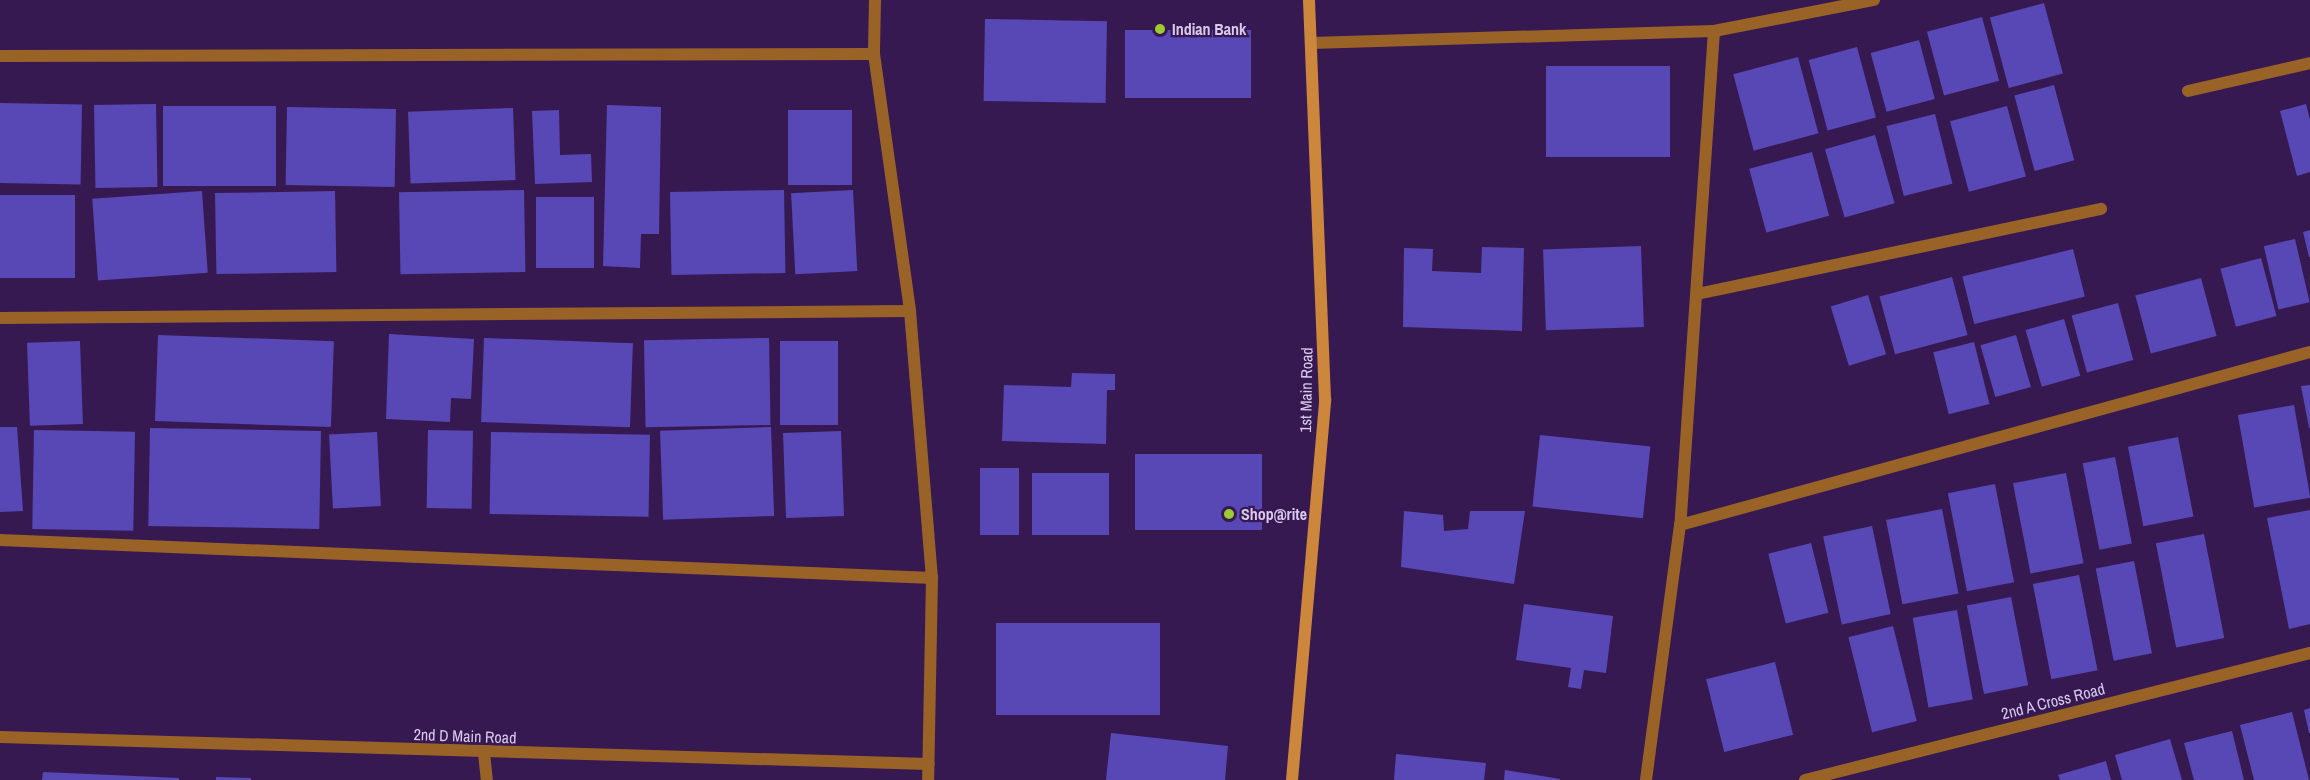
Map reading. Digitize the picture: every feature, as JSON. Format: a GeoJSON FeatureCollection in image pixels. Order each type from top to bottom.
{"type":"FeatureCollection","features":[{"type":"Feature","properties":{"kind":"main road","name":"1st Main Road"},"geometry":{"type":"LineString","coordinates":[[1292,780],[1325,399],[1309,0]]}},
{"type":"Feature","properties":{"kind":"street"},"geometry":{"type":"LineString","coordinates":[[875,0],[874,54],[910,311],[932,578],[928,780]]}},
{"type":"Feature","properties":{"kind":"street"},"geometry":{"type":"LineString","coordinates":[[1311,43],[1714,31],[1874,0]]}},
{"type":"Feature","properties":{"kind":"street"},"geometry":{"type":"LineString","coordinates":[[1646,780],[1680,525],[1714,31]]}},
{"type":"Feature","properties":{"kind":"street"},"geometry":{"type":"LineString","coordinates":[[0,56],[874,54]]}},
{"type":"Feature","properties":{"kind":"street"},"geometry":{"type":"LineString","coordinates":[[2188,91],[2310,63]]}},
{"type":"Feature","properties":{"kind":"street"},"geometry":{"type":"LineString","coordinates":[[1696,294],[2101,209]]}},
{"type":"Feature","properties":{"kind":"street"},"geometry":{"type":"LineString","coordinates":[[0,318],[910,311]]}},
{"type":"Feature","properties":{"kind":"street"},"geometry":{"type":"LineString","coordinates":[[1680,525],[2310,352]]}},
{"type":"Feature","properties":{"kind":"street"},"geometry":{"type":"LineString","coordinates":[[0,540],[932,578]]}},
{"type":"Feature","properties":{"kind":"street","name":"2nd A Cross Road"},"geometry":{"type":"LineString","coordinates":[[1805,780],[2310,653]]}},
{"type":"Feature","properties":{"kind":"street","name":"2nd D Main Road"},"geometry":{"type":"LineString","coordinates":[[0,737],[484,753],[929,764]]}},
{"type":"Feature","properties":{"kind":"street"},"geometry":{"type":"LineString","coordinates":[[484,753],[487,780]]}},
{"type":"Feature","properties":{"kind":"building"},"geometry":{"type":"Polygon","coordinates":[[[2044,3],[2063,74],[2009,88],[1990,17],[2044,3]]]}},
{"type":"Feature","properties":{"kind":"building"},"geometry":{"type":"Polygon","coordinates":[[[1982,17],[1999,81],[1944,96],[1927,32],[1982,17]]]}},
{"type":"Feature","properties":{"kind":"building"},"geometry":{"type":"Polygon","coordinates":[[[985,19],[1107,21],[1106,103],[984,101],[985,19]]]}},
{"type":"Feature","properties":{"kind":"building"},"geometry":{"type":"Polygon","coordinates":[[[1125,30],[1251,30],[1251,98],[1125,98],[1125,30]]]}},
{"type":"Feature","properties":{"kind":"building"},"geometry":{"type":"Polygon","coordinates":[[[1919,40],[1935,99],[1886,112],[1871,53],[1919,40]]]}},
{"type":"Feature","properties":{"kind":"building"},"geometry":{"type":"Polygon","coordinates":[[[1857,47],[1876,118],[1828,130],[1809,60],[1857,47]]]}},
{"type":"Feature","properties":{"kind":"building"},"geometry":{"type":"Polygon","coordinates":[[[1798,57],[1818,133],[1754,151],[1733,74],[1798,57]]]}},
{"type":"Feature","properties":{"kind":"building"},"geometry":{"type":"Polygon","coordinates":[[[1546,66],[1670,66],[1670,157],[1546,157],[1546,66]]]}},
{"type":"Feature","properties":{"kind":"building"},"geometry":{"type":"Polygon","coordinates":[[[2054,85],[2074,160],[2035,171],[2014,96],[2054,85]]]}},
{"type":"Feature","properties":{"kind":"building"},"geometry":{"type":"Polygon","coordinates":[[[0,103],[82,104],[81,184],[0,183],[0,103]]]}},
{"type":"Feature","properties":{"kind":"building"},"geometry":{"type":"Polygon","coordinates":[[[156,104],[157,187],[95,188],[94,105],[156,104]]]}},
{"type":"Feature","properties":{"kind":"building"},"geometry":{"type":"Polygon","coordinates":[[[2306,104],[2310,120],[2310,172],[2297,176],[2280,111],[2306,104]]]}},
{"type":"Feature","properties":{"kind":"building"},"geometry":{"type":"Polygon","coordinates":[[[607,105],[661,107],[659,234],[641,234],[640,268],[603,266],[607,105]]]}},
{"type":"Feature","properties":{"kind":"building"},"geometry":{"type":"Polygon","coordinates":[[[163,106],[276,106],[276,186],[163,186],[163,106]]]}},
{"type":"Feature","properties":{"kind":"building"},"geometry":{"type":"Polygon","coordinates":[[[2007,106],[2026,177],[1969,192],[1950,121],[2007,106]]]}},
{"type":"Feature","properties":{"kind":"building"},"geometry":{"type":"Polygon","coordinates":[[[287,107],[396,109],[395,187],[286,185],[287,107]]]}},
{"type":"Feature","properties":{"kind":"building"},"geometry":{"type":"Polygon","coordinates":[[[513,108],[516,180],[411,184],[408,112],[513,108]]]}},
{"type":"Feature","properties":{"kind":"building"},"geometry":{"type":"Polygon","coordinates":[[[559,110],[560,155],[591,154],[592,182],[535,184],[532,111],[559,110]]]}},
{"type":"Feature","properties":{"kind":"building"},"geometry":{"type":"Polygon","coordinates":[[[788,110],[852,110],[852,185],[788,185],[788,110]]]}},
{"type":"Feature","properties":{"kind":"building"},"geometry":{"type":"Polygon","coordinates":[[[1935,114],[1952,184],[1904,196],[1886,126],[1935,114]]]}},
{"type":"Feature","properties":{"kind":"building"},"geometry":{"type":"Polygon","coordinates":[[[1875,135],[1895,203],[1845,218],[1825,149],[1875,135]]]}},
{"type":"Feature","properties":{"kind":"building"},"geometry":{"type":"Polygon","coordinates":[[[1812,152],[1829,216],[1766,233],[1749,169],[1812,152]]]}},
{"type":"Feature","properties":{"kind":"building"},"geometry":{"type":"Polygon","coordinates":[[[524,190],[525,272],[400,274],[399,192],[524,190]]]}},
{"type":"Feature","properties":{"kind":"building"},"geometry":{"type":"Polygon","coordinates":[[[784,190],[785,273],[671,275],[670,192],[784,190]]]}},
{"type":"Feature","properties":{"kind":"building"},"geometry":{"type":"Polygon","coordinates":[[[853,190],[857,271],[795,274],[791,193],[853,190]]]}},
{"type":"Feature","properties":{"kind":"building"},"geometry":{"type":"Polygon","coordinates":[[[202,191],[208,273],[98,280],[92,199],[202,191]]]}},
{"type":"Feature","properties":{"kind":"building"},"geometry":{"type":"Polygon","coordinates":[[[335,191],[336,272],[216,274],[215,193],[335,191]]]}},
{"type":"Feature","properties":{"kind":"building"},"geometry":{"type":"Polygon","coordinates":[[[0,195],[75,195],[75,278],[0,278],[0,195]]]}},
{"type":"Feature","properties":{"kind":"building"},"geometry":{"type":"Polygon","coordinates":[[[536,197],[594,197],[594,268],[536,268],[536,197]]]}},
{"type":"Feature","properties":{"kind":"building"},"geometry":{"type":"Polygon","coordinates":[[[2310,230],[2310,257],[2309,257],[2303,232],[2310,230]]]}},
{"type":"Feature","properties":{"kind":"building"},"geometry":{"type":"Polygon","coordinates":[[[2295,239],[2310,302],[2278,310],[2264,246],[2295,239]]]}},
{"type":"Feature","properties":{"kind":"building"},"geometry":{"type":"Polygon","coordinates":[[[1641,246],[1644,327],[1546,330],[1543,249],[1641,246]]]}},
{"type":"Feature","properties":{"kind":"building"},"geometry":{"type":"Polygon","coordinates":[[[1482,247],[1524,248],[1522,331],[1403,327],[1404,248],[1433,249],[1432,271],[1481,273],[1482,247]]]}},
{"type":"Feature","properties":{"kind":"building"},"geometry":{"type":"Polygon","coordinates":[[[2073,249],[2085,297],[1974,324],[1962,277],[2073,249]]]}},
{"type":"Feature","properties":{"kind":"building"},"geometry":{"type":"Polygon","coordinates":[[[2261,258],[2277,316],[2236,327],[2220,269],[2261,258]]]}},
{"type":"Feature","properties":{"kind":"building"},"geometry":{"type":"Polygon","coordinates":[[[1952,277],[1968,335],[1895,354],[1880,296],[1952,277]]]}},
{"type":"Feature","properties":{"kind":"building"},"geometry":{"type":"Polygon","coordinates":[[[2201,278],[2217,336],[2151,354],[2135,296],[2201,278]]]}},
{"type":"Feature","properties":{"kind":"building"},"geometry":{"type":"Polygon","coordinates":[[[1868,295],[1886,354],[1849,366],[1831,306],[1868,295]]]}},
{"type":"Feature","properties":{"kind":"building"},"geometry":{"type":"Polygon","coordinates":[[[2118,303],[2133,360],[2087,372],[2072,315],[2118,303]]]}},
{"type":"Feature","properties":{"kind":"building"},"geometry":{"type":"Polygon","coordinates":[[[2064,319],[2080,376],[2042,387],[2026,330],[2064,319]]]}},
{"type":"Feature","properties":{"kind":"building"},"geometry":{"type":"Polygon","coordinates":[[[389,334],[474,339],[471,399],[451,398],[450,422],[386,419],[389,334]]]}},
{"type":"Feature","properties":{"kind":"building"},"geometry":{"type":"Polygon","coordinates":[[[158,335],[334,341],[331,427],[155,421],[158,335]]]}},
{"type":"Feature","properties":{"kind":"building"},"geometry":{"type":"Polygon","coordinates":[[[2016,335],[2031,387],[1995,397],[1980,345],[2016,335]]]}},
{"type":"Feature","properties":{"kind":"building"},"geometry":{"type":"Polygon","coordinates":[[[484,338],[633,343],[630,427],[481,422],[484,338]]]}},
{"type":"Feature","properties":{"kind":"building"},"geometry":{"type":"Polygon","coordinates":[[[769,338],[771,425],[646,427],[644,340],[769,338]]]}},
{"type":"Feature","properties":{"kind":"building"},"geometry":{"type":"Polygon","coordinates":[[[80,341],[83,424],[30,426],[27,343],[80,341]]]}},
{"type":"Feature","properties":{"kind":"building"},"geometry":{"type":"Polygon","coordinates":[[[780,341],[838,341],[838,425],[780,425],[780,341]]]}},
{"type":"Feature","properties":{"kind":"building"},"geometry":{"type":"Polygon","coordinates":[[[1974,342],[1989,404],[1949,414],[1933,352],[1974,342]]]}},
{"type":"Feature","properties":{"kind":"building"},"geometry":{"type":"Polygon","coordinates":[[[1072,373],[1115,374],[1115,390],[1107,390],[1106,444],[1002,441],[1004,385],[1071,387],[1072,373]]]}},
{"type":"Feature","properties":{"kind":"building"},"geometry":{"type":"Polygon","coordinates":[[[2310,385],[2310,428],[2309,428],[2301,386],[2310,385]]]}},
{"type":"Feature","properties":{"kind":"building"},"geometry":{"type":"Polygon","coordinates":[[[2294,405],[2310,498],[2254,507],[2238,415],[2294,405]]]}},
{"type":"Feature","properties":{"kind":"building"},"geometry":{"type":"Polygon","coordinates":[[[0,427],[17,427],[23,511],[0,512],[0,427]]]}},
{"type":"Feature","properties":{"kind":"building"},"geometry":{"type":"Polygon","coordinates":[[[771,427],[774,516],[663,520],[660,431],[771,427]]]}},
{"type":"Feature","properties":{"kind":"building"},"geometry":{"type":"Polygon","coordinates":[[[150,428],[321,431],[319,529],[148,526],[150,428]]]}},
{"type":"Feature","properties":{"kind":"building"},"geometry":{"type":"Polygon","coordinates":[[[34,430],[135,432],[133,531],[32,529],[34,430]]]}},
{"type":"Feature","properties":{"kind":"building"},"geometry":{"type":"Polygon","coordinates":[[[428,430],[473,431],[472,509],[427,508],[428,430]]]}},
{"type":"Feature","properties":{"kind":"building"},"geometry":{"type":"Polygon","coordinates":[[[841,431],[844,516],[786,518],[783,433],[841,431]]]}},
{"type":"Feature","properties":{"kind":"building"},"geometry":{"type":"Polygon","coordinates":[[[377,432],[381,506],[333,508],[329,435],[377,432]]]}},
{"type":"Feature","properties":{"kind":"building"},"geometry":{"type":"Polygon","coordinates":[[[491,432],[650,435],[649,517],[490,514],[491,432]]]}},
{"type":"Feature","properties":{"kind":"building"},"geometry":{"type":"Polygon","coordinates":[[[1540,435],[1650,447],[1643,518],[1532,507],[1540,435]]]}},
{"type":"Feature","properties":{"kind":"building"},"geometry":{"type":"Polygon","coordinates":[[[2178,437],[2193,517],[2143,526],[2128,447],[2178,437]]]}},
{"type":"Feature","properties":{"kind":"building"},"geometry":{"type":"Polygon","coordinates":[[[1135,454],[1262,454],[1262,530],[1135,530],[1135,454]]]}},
{"type":"Feature","properties":{"kind":"building"},"geometry":{"type":"Polygon","coordinates":[[[2115,457],[2132,543],[2099,550],[2083,463],[2115,457]]]}},
{"type":"Feature","properties":{"kind":"building"},"geometry":{"type":"Polygon","coordinates":[[[980,468],[1019,468],[1019,535],[980,535],[980,468]]]}},
{"type":"Feature","properties":{"kind":"building"},"geometry":{"type":"Polygon","coordinates":[[[1032,473],[1109,473],[1109,535],[1032,535],[1032,473]]]}},
{"type":"Feature","properties":{"kind":"building"},"geometry":{"type":"Polygon","coordinates":[[[2066,473],[2084,563],[2031,574],[2013,483],[2066,473]]]}},
{"type":"Feature","properties":{"kind":"building"},"geometry":{"type":"Polygon","coordinates":[[[1995,484],[2014,582],[1967,591],[1948,493],[1995,484]]]}},
{"type":"Feature","properties":{"kind":"building"},"geometry":{"type":"Polygon","coordinates":[[[1942,509],[1958,593],[1902,604],[1886,520],[1942,509]]]}},
{"type":"Feature","properties":{"kind":"building"},"geometry":{"type":"Polygon","coordinates":[[[2310,510],[2310,624],[2289,629],[2267,518],[2310,510]]]}},
{"type":"Feature","properties":{"kind":"building"},"geometry":{"type":"Polygon","coordinates":[[[1404,511],[1443,515],[1444,531],[1468,529],[1470,511],[1525,511],[1514,584],[1401,567],[1404,511]]]}},
{"type":"Feature","properties":{"kind":"building"},"geometry":{"type":"Polygon","coordinates":[[[1872,526],[1891,614],[1842,624],[1823,536],[1872,526]]]}},
{"type":"Feature","properties":{"kind":"building"},"geometry":{"type":"Polygon","coordinates":[[[2204,534],[2224,638],[2176,647],[2156,543],[2204,534]]]}},
{"type":"Feature","properties":{"kind":"building"},"geometry":{"type":"Polygon","coordinates":[[[1811,543],[1828,613],[1786,624],[1768,554],[1811,543]]]}},
{"type":"Feature","properties":{"kind":"building"},"geometry":{"type":"Polygon","coordinates":[[[2134,561],[2152,653],[2114,661],[2096,568],[2134,561]]]}},
{"type":"Feature","properties":{"kind":"building"},"geometry":{"type":"Polygon","coordinates":[[[2079,575],[2098,670],[2051,679],[2033,584],[2079,575]]]}},
{"type":"Feature","properties":{"kind":"building"},"geometry":{"type":"Polygon","coordinates":[[[2011,597],[2028,685],[1984,694],[1967,606],[2011,597]]]}},
{"type":"Feature","properties":{"kind":"building"},"geometry":{"type":"Polygon","coordinates":[[[1524,604],[1613,616],[1606,673],[1584,670],[1581,689],[1568,687],[1571,668],[1516,660],[1524,604]]]}},
{"type":"Feature","properties":{"kind":"building"},"geometry":{"type":"Polygon","coordinates":[[[1957,610],[1973,700],[1928,707],[1913,618],[1957,610]]]}},
{"type":"Feature","properties":{"kind":"building"},"geometry":{"type":"Polygon","coordinates":[[[996,623],[1160,623],[1160,715],[996,715],[996,623]]]}},
{"type":"Feature","properties":{"kind":"building"},"geometry":{"type":"Polygon","coordinates":[[[1893,626],[1917,721],[1872,732],[1848,637],[1893,626]]]}},
{"type":"Feature","properties":{"kind":"building"},"geometry":{"type":"Polygon","coordinates":[[[1775,662],[1793,735],[1724,752],[1706,679],[1775,662]]]}},
{"type":"Feature","properties":{"kind":"building"},"geometry":{"type":"Polygon","coordinates":[[[2310,708],[2310,733],[2309,733],[2304,710],[2310,708]]]}},
{"type":"Feature","properties":{"kind":"building"},"geometry":{"type":"Polygon","coordinates":[[[2292,712],[2309,780],[2254,780],[2240,725],[2292,712]]]}},
{"type":"Feature","properties":{"kind":"building"},"geometry":{"type":"Polygon","coordinates":[[[2232,731],[2244,780],[2194,780],[2184,743],[2232,731]]]}},
{"type":"Feature","properties":{"kind":"building"},"geometry":{"type":"Polygon","coordinates":[[[1111,733],[1228,746],[1225,780],[1106,780],[1111,733]]]}},
{"type":"Feature","properties":{"kind":"building"},"geometry":{"type":"Polygon","coordinates":[[[2170,739],[2182,780],[2122,780],[2115,755],[2170,739]]]}},
{"type":"Feature","properties":{"kind":"building"},"geometry":{"type":"Polygon","coordinates":[[[1396,754],[1486,763],[1484,780],[1394,780],[1396,754]]]}},
{"type":"Feature","properties":{"kind":"building"},"geometry":{"type":"Polygon","coordinates":[[[2106,761],[2111,780],[2060,780],[2058,775],[2106,761]]]}},
{"type":"Feature","properties":{"kind":"building"},"geometry":{"type":"Polygon","coordinates":[[[1505,770],[1560,779],[1560,780],[1504,780],[1505,770]]]}},
{"type":"Feature","properties":{"kind":"building"},"geometry":{"type":"Polygon","coordinates":[[[43,772],[179,778],[179,780],[42,780],[43,772]]]}},
{"type":"Feature","properties":{"kind":"building"},"geometry":{"type":"Polygon","coordinates":[[[216,777],[251,778],[251,780],[216,780],[216,777]]]}},
{"type":"Feature","properties":{"kind":"place","name":"Indian Bank"},"geometry":{"type":"Point","coordinates":[1160,29]}},
{"type":"Feature","properties":{"kind":"place","name":"Shop@rite"},"geometry":{"type":"Point","coordinates":[1229,514]}}]}
